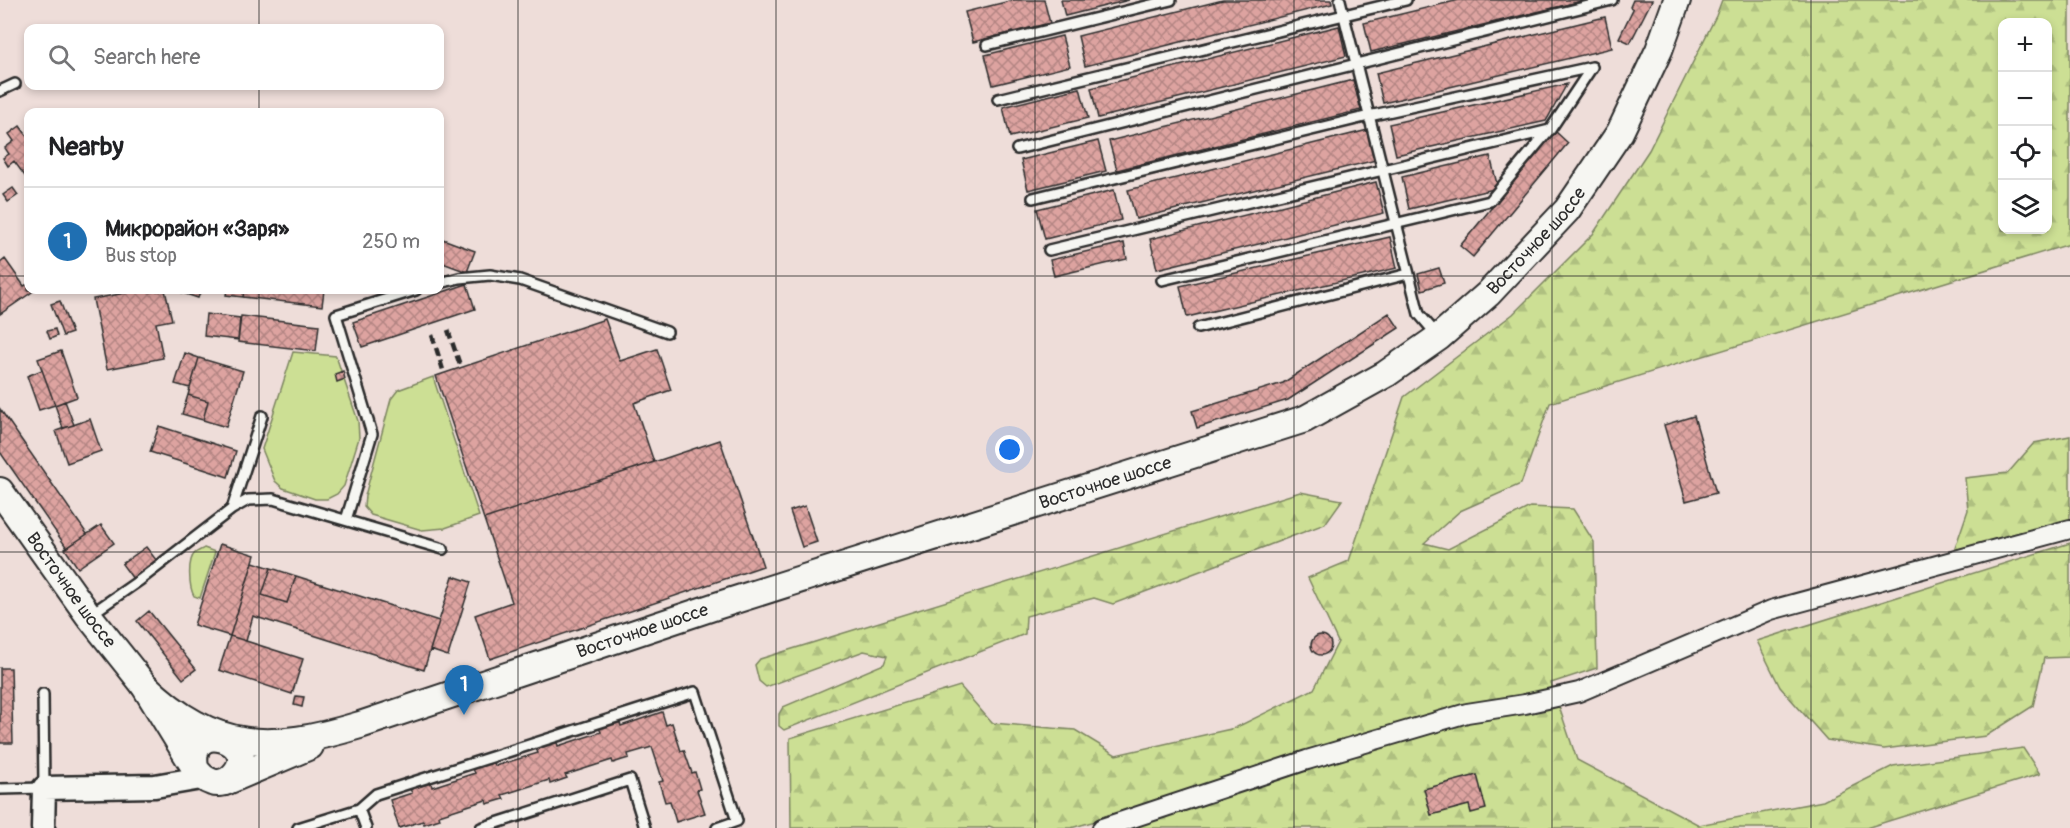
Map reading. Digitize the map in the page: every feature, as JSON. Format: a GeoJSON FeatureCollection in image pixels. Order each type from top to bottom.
{"type":"FeatureCollection","features":[{"type":"Feature","properties":{"kind":"main road","name":"Восточное шоссе"},"geometry":{"type":"LineString","coordinates":[[0,491],[89,616],[144,685],[206,776],[724,603],[1305,419],[1386,374],[1439,337],[1488,294],[1567,210],[1620,132],[1659,51],[1677,0]]}},
{"type":"Feature","properties":{"kind":"main road","name":"Восточное шоссе"},"geometry":{"type":"LineString","coordinates":[[144,685],[176,713],[226,738],[242,741],[274,743],[317,737],[360,725]]}},
{"type":"Feature","properties":{"kind":"main road"},"geometry":{"type":"LineString","coordinates":[[213,737],[226,738],[237,749],[240,760],[237,771],[231,779],[206,776],[193,759],[198,746],[204,740],[213,737]]}},
{"type":"Feature","properties":{"kind":"street"},"geometry":{"type":"LineString","coordinates":[[1102,828],[1307,760],[1467,713],[1579,693],[1770,610],[2070,529]]}},
{"type":"Feature","properties":{"kind":"street"},"geometry":{"type":"LineString","coordinates":[[43,828],[44,788],[155,786],[206,776]]}},
{"type":"Feature","properties":{"kind":"lane"},"geometry":{"type":"LineString","coordinates":[[987,45],[1171,0]]}},
{"type":"Feature","properties":{"kind":"lane"},"geometry":{"type":"LineString","coordinates":[[1340,0],[1419,314],[1439,337]]}},
{"type":"Feature","properties":{"kind":"lane"},"geometry":{"type":"LineString","coordinates":[[998,99],[1406,0]]}},
{"type":"Feature","properties":{"kind":"lane"},"geometry":{"type":"LineString","coordinates":[[1017,149],[1612,0]]}},
{"type":"Feature","properties":{"kind":"lane"},"geometry":{"type":"LineString","coordinates":[[1033,198],[1369,116],[1592,67],[1550,130],[1490,201],[1162,280]]}},
{"type":"Feature","properties":{"kind":"lane"},"geometry":{"type":"LineString","coordinates":[[0,91],[15,84]]}},
{"type":"Feature","properties":{"kind":"lane"},"geometry":{"type":"LineString","coordinates":[[1048,250],[1550,130]]}},
{"type":"Feature","properties":{"kind":"lane"},"geometry":{"type":"LineString","coordinates":[[1198,328],[1408,274]]}},
{"type":"Feature","properties":{"kind":"lane"},"geometry":{"type":"LineString","coordinates":[[444,282],[490,275],[520,280],[667,332]]}},
{"type":"Feature","properties":{"kind":"lane"},"geometry":{"type":"LineString","coordinates":[[346,520],[372,434],[336,315],[403,294]]}},
{"type":"Feature","properties":{"kind":"lane"},"geometry":{"type":"LineString","coordinates":[[232,509],[262,416]]}},
{"type":"Feature","properties":{"kind":"lane"},"geometry":{"type":"LineString","coordinates":[[89,616],[232,509],[248,500],[273,499],[443,549]]}},
{"type":"Feature","properties":{"kind":"lane"},"geometry":{"type":"LineString","coordinates":[[298,828],[359,809],[376,794],[695,692],[737,821],[717,828]]}},
{"type":"Feature","properties":{"kind":"lane"},"geometry":{"type":"LineString","coordinates":[[0,789],[44,788],[43,694]]}},
{"type":"Feature","properties":{"kind":"lane"},"geometry":{"type":"LineString","coordinates":[[481,828],[630,780],[645,828]]}},
{"type":"Feature","properties":{"kind":"lane"},"geometry":{"type":"LineString","coordinates":[[359,809],[366,828]]}},
{"type":"Feature","properties":{"kind":"green space"},"geometry":{"type":"Polygon","coordinates":[[[1722,0],[2070,0],[2070,244],[1550,403],[1521,484],[1460,511],[1424,543],[1448,549],[1530,507],[1573,509],[1594,542],[1597,668],[1551,683],[1577,760],[1699,825],[1823,801],[1893,766],[2023,748],[2040,774],[1866,828],[1137,828],[1154,804],[1071,828],[994,828],[989,826],[985,828],[791,828],[790,738],[960,686],[992,723],[1075,730],[1116,755],[1235,728],[1314,689],[1338,642],[1308,578],[1349,561],[1404,397],[1513,314],[1593,234],[1649,150],[1722,0]]]}},
{"type":"Feature","properties":{"kind":"green space"},"geometry":{"type":"Polygon","coordinates":[[[293,352],[336,356],[358,421],[359,438],[344,486],[337,494],[327,499],[315,499],[283,488],[275,481],[262,449],[293,352]]]}},
{"type":"Feature","properties":{"kind":"green space"},"geometry":{"type":"Polygon","coordinates":[[[433,377],[479,516],[445,528],[422,530],[371,515],[364,507],[391,399],[398,390],[433,377]]]}},
{"type":"Feature","properties":{"kind":"green space"},"geometry":{"type":"Polygon","coordinates":[[[2070,436],[2070,520],[1953,554],[1968,510],[1965,478],[2008,473],[2034,443],[2070,436]]]}},
{"type":"Feature","properties":{"kind":"green space"},"geometry":{"type":"Polygon","coordinates":[[[1300,492],[1342,500],[1325,524],[1113,604],[1094,598],[1026,616],[1025,634],[784,730],[779,726],[779,714],[783,707],[884,664],[887,656],[864,651],[766,687],[759,681],[755,665],[760,659],[1300,492]]]}},
{"type":"Feature","properties":{"kind":"green space"},"geometry":{"type":"Polygon","coordinates":[[[2070,543],[2070,657],[2044,658],[2033,706],[1986,736],[1884,749],[1827,740],[1780,687],[1757,641],[2070,543]]]}},
{"type":"Feature","properties":{"kind":"green space"},"geometry":{"type":"Polygon","coordinates":[[[204,548],[215,552],[200,598],[194,596],[192,592],[190,567],[192,556],[204,548]]]}},
{"type":"Feature","properties":{"kind":"building"},"geometry":{"type":"Polygon","coordinates":[[[1014,0],[1044,0],[1050,23],[973,42],[965,12],[1014,0]]]}},
{"type":"Feature","properties":{"kind":"building"},"geometry":{"type":"Polygon","coordinates":[[[1061,0],[1129,0],[1065,16],[1061,0]]]}},
{"type":"Feature","properties":{"kind":"building"},"geometry":{"type":"Polygon","coordinates":[[[1223,0],[1331,0],[1332,4],[1085,66],[1078,36],[1223,0]]]}},
{"type":"Feature","properties":{"kind":"building"},"geometry":{"type":"Polygon","coordinates":[[[1459,0],[1586,0],[1371,52],[1364,23],[1459,0]]]}},
{"type":"Feature","properties":{"kind":"building"},"geometry":{"type":"Polygon","coordinates":[[[1633,0],[1652,0],[1630,43],[1619,38],[1633,9],[1630,7],[1633,0]]]}},
{"type":"Feature","properties":{"kind":"building"},"geometry":{"type":"Polygon","coordinates":[[[1605,17],[1612,48],[1383,103],[1376,73],[1605,17]]]}},
{"type":"Feature","properties":{"kind":"building"},"geometry":{"type":"Polygon","coordinates":[[[1339,26],[1346,56],[1098,118],[1091,88],[1339,26]]]}},
{"type":"Feature","properties":{"kind":"building"},"geometry":{"type":"Polygon","coordinates":[[[1062,36],[1070,66],[993,85],[985,55],[1062,36]]]}},
{"type":"Feature","properties":{"kind":"building"},"geometry":{"type":"Polygon","coordinates":[[[1353,80],[1361,110],[1117,170],[1109,141],[1353,80]]]}},
{"type":"Feature","properties":{"kind":"building"},"geometry":{"type":"Polygon","coordinates":[[[1567,84],[1546,121],[1396,155],[1389,124],[1567,84]]]}},
{"type":"Feature","properties":{"kind":"building"},"geometry":{"type":"Polygon","coordinates":[[[1080,88],[1088,118],[1010,137],[1003,107],[1080,88]]]}},
{"type":"Feature","properties":{"kind":"building"},"geometry":{"type":"Polygon","coordinates":[[[20,126],[24,132],[24,175],[14,161],[8,166],[3,158],[9,154],[5,148],[14,141],[9,134],[20,126]]]}},
{"type":"Feature","properties":{"kind":"building"},"geometry":{"type":"Polygon","coordinates":[[[1368,130],[1376,160],[1136,219],[1128,190],[1368,130]]]}},
{"type":"Feature","properties":{"kind":"building"},"geometry":{"type":"Polygon","coordinates":[[[1555,131],[1568,143],[1473,257],[1460,246],[1555,131]]]}},
{"type":"Feature","properties":{"kind":"building"},"geometry":{"type":"Polygon","coordinates":[[[1098,141],[1106,171],[1028,190],[1021,160],[1098,141]]]}},
{"type":"Feature","properties":{"kind":"building"},"geometry":{"type":"Polygon","coordinates":[[[1490,156],[1498,188],[1409,209],[1402,177],[1490,156]]]}},
{"type":"Feature","properties":{"kind":"building"},"geometry":{"type":"Polygon","coordinates":[[[1376,182],[1384,213],[1157,269],[1150,239],[1376,182]]]}},
{"type":"Feature","properties":{"kind":"building"},"geometry":{"type":"Polygon","coordinates":[[[13,188],[18,195],[8,202],[3,195],[13,188]]]}},
{"type":"Feature","properties":{"kind":"building"},"geometry":{"type":"Polygon","coordinates":[[[1114,190],[1121,220],[1045,239],[1037,209],[1114,190]]]}},
{"type":"Feature","properties":{"kind":"building"},"geometry":{"type":"Polygon","coordinates":[[[1390,237],[1397,268],[1187,317],[1180,286],[1390,237]]]}},
{"type":"Feature","properties":{"kind":"building"},"geometry":{"type":"Polygon","coordinates":[[[444,239],[475,251],[467,272],[444,263],[444,239]]]}},
{"type":"Feature","properties":{"kind":"building"},"geometry":{"type":"Polygon","coordinates":[[[1124,243],[1127,259],[1054,276],[1050,260],[1124,243]]]}},
{"type":"Feature","properties":{"kind":"building"},"geometry":{"type":"Polygon","coordinates":[[[5,259],[24,286],[24,294],[29,294],[0,314],[0,263],[5,259]]]}},
{"type":"Feature","properties":{"kind":"building"},"geometry":{"type":"Polygon","coordinates":[[[1439,268],[1444,283],[1422,290],[1418,274],[1439,268]]]}},
{"type":"Feature","properties":{"kind":"building"},"geometry":{"type":"Polygon","coordinates":[[[467,284],[475,309],[362,347],[353,322],[437,294],[444,294],[444,292],[467,284]]]}},
{"type":"Feature","properties":{"kind":"building"},"geometry":{"type":"Polygon","coordinates":[[[120,294],[166,294],[172,320],[156,323],[163,358],[107,369],[93,299],[120,294]]]}},
{"type":"Feature","properties":{"kind":"building"},"geometry":{"type":"Polygon","coordinates":[[[186,294],[200,294],[198,298],[186,294]]]}},
{"type":"Feature","properties":{"kind":"building"},"geometry":{"type":"Polygon","coordinates":[[[226,294],[243,294],[243,297],[226,294]]]}},
{"type":"Feature","properties":{"kind":"building"},"geometry":{"type":"Polygon","coordinates":[[[243,294],[324,294],[322,306],[243,297],[243,294]]]}},
{"type":"Feature","properties":{"kind":"building"},"geometry":{"type":"Polygon","coordinates":[[[60,301],[72,333],[63,336],[51,304],[60,301]]]}},
{"type":"Feature","properties":{"kind":"building"},"geometry":{"type":"Polygon","coordinates":[[[1389,313],[1399,328],[1288,400],[1197,428],[1192,411],[1283,383],[1389,313]]]}},
{"type":"Feature","properties":{"kind":"building"},"geometry":{"type":"Polygon","coordinates":[[[206,314],[240,318],[238,340],[204,336],[206,314]]]}},
{"type":"Feature","properties":{"kind":"building"},"geometry":{"type":"Polygon","coordinates":[[[241,316],[319,325],[316,351],[238,342],[241,316]]]}},
{"type":"Feature","properties":{"kind":"building"},"geometry":{"type":"Polygon","coordinates":[[[605,319],[620,361],[657,349],[671,390],[634,403],[654,462],[484,519],[436,376],[605,319]]]}},
{"type":"Feature","properties":{"kind":"building"},"geometry":{"type":"Polygon","coordinates":[[[55,329],[57,336],[50,339],[47,331],[55,329]]]}},
{"type":"Feature","properties":{"kind":"building"},"geometry":{"type":"Polygon","coordinates":[[[61,351],[77,397],[55,405],[38,359],[61,351]]]}},
{"type":"Feature","properties":{"kind":"building"},"geometry":{"type":"Polygon","coordinates":[[[185,353],[199,358],[190,388],[175,384],[185,353]]]}},
{"type":"Feature","properties":{"kind":"building"},"geometry":{"type":"Polygon","coordinates":[[[199,358],[243,371],[226,427],[203,420],[208,401],[188,395],[199,358]]]}},
{"type":"Feature","properties":{"kind":"building"},"geometry":{"type":"Polygon","coordinates":[[[42,370],[55,405],[39,410],[27,376],[42,370]]]}},
{"type":"Feature","properties":{"kind":"building"},"geometry":{"type":"Polygon","coordinates":[[[343,371],[345,379],[337,382],[335,374],[343,371]]]}},
{"type":"Feature","properties":{"kind":"building"},"geometry":{"type":"Polygon","coordinates":[[[188,395],[208,401],[203,420],[182,414],[188,395]]]}},
{"type":"Feature","properties":{"kind":"building"},"geometry":{"type":"Polygon","coordinates":[[[65,401],[74,425],[63,428],[55,405],[65,401]]]}},
{"type":"Feature","properties":{"kind":"building"},"geometry":{"type":"Polygon","coordinates":[[[0,409],[87,534],[67,548],[0,452],[0,409]]]}},
{"type":"Feature","properties":{"kind":"building"},"geometry":{"type":"Polygon","coordinates":[[[1694,416],[1716,493],[1686,501],[1664,425],[1694,416]]]}},
{"type":"Feature","properties":{"kind":"building"},"geometry":{"type":"Polygon","coordinates":[[[90,419],[101,451],[67,463],[56,431],[90,419]]]}},
{"type":"Feature","properties":{"kind":"building"},"geometry":{"type":"Polygon","coordinates":[[[159,426],[236,451],[228,477],[150,452],[159,426]]]}},
{"type":"Feature","properties":{"kind":"building"},"geometry":{"type":"Polygon","coordinates":[[[720,440],[763,566],[490,659],[475,615],[512,602],[484,519],[720,440]]]}},
{"type":"Feature","properties":{"kind":"building"},"geometry":{"type":"Polygon","coordinates":[[[805,506],[817,542],[802,547],[790,511],[805,506]]]}},
{"type":"Feature","properties":{"kind":"building"},"geometry":{"type":"Polygon","coordinates":[[[101,525],[114,543],[78,568],[65,549],[101,525]]]}},
{"type":"Feature","properties":{"kind":"building"},"geometry":{"type":"Polygon","coordinates":[[[220,544],[255,555],[230,636],[194,625],[220,544]]]}},
{"type":"Feature","properties":{"kind":"building"},"geometry":{"type":"Polygon","coordinates":[[[146,547],[157,561],[133,579],[122,564],[146,547]]]}},
{"type":"Feature","properties":{"kind":"building"},"geometry":{"type":"Polygon","coordinates":[[[253,562],[271,568],[262,595],[287,603],[296,576],[439,621],[424,670],[253,616],[246,641],[230,636],[253,562]]]}},
{"type":"Feature","properties":{"kind":"building"},"geometry":{"type":"Polygon","coordinates":[[[271,568],[296,576],[287,603],[262,595],[271,568]]]}},
{"type":"Feature","properties":{"kind":"building"},"geometry":{"type":"Polygon","coordinates":[[[453,576],[471,582],[448,656],[430,650],[453,576]]]}},
{"type":"Feature","properties":{"kind":"building"},"geometry":{"type":"Polygon","coordinates":[[[149,611],[196,669],[183,679],[137,621],[149,611]]]}},
{"type":"Feature","properties":{"kind":"building"},"geometry":{"type":"Polygon","coordinates":[[[1321,635],[1328,638],[1331,645],[1328,652],[1321,655],[1314,652],[1311,645],[1314,638],[1321,635]]]}},
{"type":"Feature","properties":{"kind":"building"},"geometry":{"type":"Polygon","coordinates":[[[230,636],[303,659],[292,694],[219,670],[230,636]]]}},
{"type":"Feature","properties":{"kind":"building"},"geometry":{"type":"Polygon","coordinates":[[[0,668],[11,668],[13,743],[0,743],[0,668]]]}},
{"type":"Feature","properties":{"kind":"building"},"geometry":{"type":"Polygon","coordinates":[[[296,696],[304,697],[302,707],[294,705],[296,696]]]}},
{"type":"Feature","properties":{"kind":"building"},"geometry":{"type":"Polygon","coordinates":[[[662,712],[666,725],[672,723],[681,751],[684,750],[692,773],[695,772],[700,789],[697,790],[705,813],[676,822],[670,801],[665,802],[659,782],[663,781],[652,747],[628,754],[629,758],[613,763],[612,760],[565,775],[567,778],[550,784],[549,780],[502,795],[504,799],[487,804],[486,800],[439,815],[440,819],[399,828],[390,800],[412,793],[410,789],[431,783],[432,787],[475,773],[473,769],[494,762],[495,766],[538,753],[536,748],[557,742],[558,746],[601,732],[599,728],[620,722],[621,726],[662,712]]]}},
{"type":"Feature","properties":{"kind":"building"},"geometry":{"type":"Polygon","coordinates":[[[1477,775],[1486,809],[1471,813],[1469,805],[1431,815],[1424,789],[1477,775]]]}},
{"type":"Feature","properties":{"kind":"railway"},"geometry":{"type":"LineString","coordinates":[[448,330],[461,368]]}},
{"type":"Feature","properties":{"kind":"railway"},"geometry":{"type":"LineString","coordinates":[[432,335],[444,373]]}},
{"type":"Feature","properties":{"kind":"place","name":"Микрорайон «Заря»"},"geometry":{"type":"Point","coordinates":[464,715]}}]}
